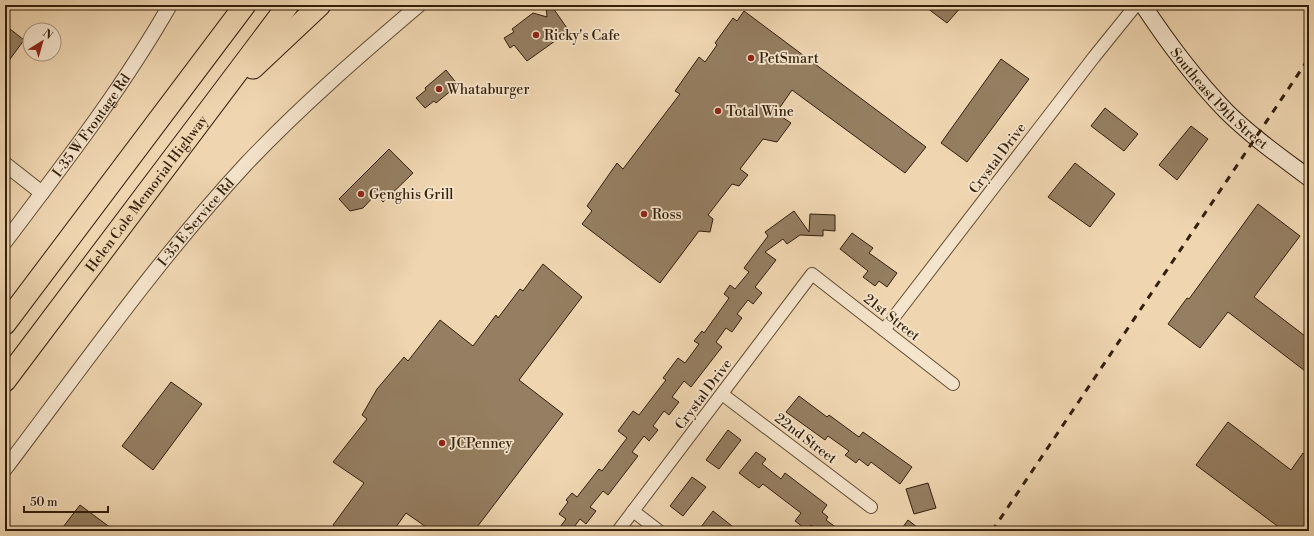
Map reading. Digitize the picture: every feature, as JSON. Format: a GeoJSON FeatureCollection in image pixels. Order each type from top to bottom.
{"type":"FeatureCollection","features":[{"type":"Feature","properties":{"kind":"highway"},"geometry":{"type":"LineString","coordinates":[[188,82],[229,5]]}},
{"type":"Feature","properties":{"kind":"highway"},"geometry":{"type":"LineString","coordinates":[[5,324],[246,5]]}},
{"type":"Feature","properties":{"kind":"highway","name":"Helen Cole Memorial Highway"},"geometry":{"type":"LineString","coordinates":[[5,381],[288,5]]}},
{"type":"Feature","properties":{"kind":"highway"},"geometry":{"type":"LineString","coordinates":[[215,102],[320,5]]}},
{"type":"Feature","properties":{"kind":"main road","name":"Southeast 19th Street"},"geometry":{"type":"LineString","coordinates":[[1143,5],[1182,61],[1223,107],[1265,145],[1309,178]]}},
{"type":"Feature","properties":{"kind":"street","name":"I-35 W Frontage Rd"},"geometry":{"type":"LineString","coordinates":[[5,242],[78,146],[113,95],[170,5]]}},
{"type":"Feature","properties":{"kind":"street","name":"I-35 E Service Rd"},"geometry":{"type":"LineString","coordinates":[[5,469],[164,260],[246,164],[308,102],[419,5]]}},
{"type":"Feature","properties":{"kind":"street","name":"Crystal Drive"},"geometry":{"type":"LineString","coordinates":[[884,330],[1094,57],[1136,5]]}},
{"type":"Feature","properties":{"kind":"street"},"geometry":{"type":"LineString","coordinates":[[5,164],[42,192]]}},
{"type":"Feature","properties":{"kind":"street","name":"Crystal Drive"},"geometry":{"type":"LineString","coordinates":[[618,531],[812,274]]}},
{"type":"Feature","properties":{"kind":"street","name":"21st Street"},"geometry":{"type":"LineString","coordinates":[[812,274],[953,384]]}},
{"type":"Feature","properties":{"kind":"street","name":"22nd Street"},"geometry":{"type":"LineString","coordinates":[[722,394],[871,508]]}},
{"type":"Feature","properties":{"kind":"street"},"geometry":{"type":"LineString","coordinates":[[633,511],[659,531]]}},
{"type":"Feature","properties":{"kind":"building","name":"Ricky's Cafe"},"geometry":{"type":"Polygon","coordinates":[[[546,5],[551,5],[569,31],[527,61],[514,45],[510,48],[504,38],[514,32],[512,29],[533,13],[547,17],[546,5]]]}},
{"type":"Feature","properties":{"kind":"building"},"geometry":{"type":"Polygon","coordinates":[[[923,5],[963,5],[947,23],[923,5]]]}},
{"type":"Feature","properties":{"kind":"building"},"geometry":{"type":"Polygon","coordinates":[[[744,11],[926,147],[905,173],[792,90],[776,113],[791,123],[777,142],[763,139],[740,169],[748,175],[739,186],[732,184],[708,215],[713,219],[710,232],[699,231],[660,283],[582,224],[592,211],[587,206],[617,163],[623,169],[680,94],[675,91],[699,57],[705,62],[717,45],[715,43],[733,18],[737,21],[744,11]]]}},
{"type":"Feature","properties":{"kind":"building"},"geometry":{"type":"Polygon","coordinates":[[[5,25],[22,38],[22,43],[5,66],[5,25]]]}},
{"type":"Feature","properties":{"kind":"building"},"geometry":{"type":"Polygon","coordinates":[[[1001,59],[1029,79],[967,162],[941,143],[1001,59]]]}},
{"type":"Feature","properties":{"kind":"building","name":"Whataburger"},"geometry":{"type":"Polygon","coordinates":[[[446,70],[458,85],[436,103],[434,101],[425,108],[416,98],[446,70]]]}},
{"type":"Feature","properties":{"kind":"building"},"geometry":{"type":"Polygon","coordinates":[[[1105,108],[1138,134],[1124,151],[1091,126],[1105,108]]]}},
{"type":"Feature","properties":{"kind":"building"},"geometry":{"type":"Polygon","coordinates":[[[1191,126],[1208,139],[1177,180],[1159,165],[1191,126]]]}},
{"type":"Feature","properties":{"kind":"building"},"geometry":{"type":"Polygon","coordinates":[[[389,149],[413,173],[383,202],[376,194],[363,208],[350,211],[339,199],[389,149]]]}},
{"type":"Feature","properties":{"kind":"building"},"geometry":{"type":"Polygon","coordinates":[[[1075,163],[1115,194],[1090,227],[1048,197],[1075,163]]]}},
{"type":"Feature","properties":{"kind":"building"},"geometry":{"type":"Polygon","coordinates":[[[1258,204],[1300,236],[1254,297],[1309,339],[1309,374],[1228,312],[1200,348],[1168,324],[1187,298],[1189,299],[1258,204]]]}},
{"type":"Feature","properties":{"kind":"building"},"geometry":{"type":"Polygon","coordinates":[[[794,211],[809,232],[810,214],[835,215],[835,231],[823,230],[823,236],[800,235],[787,244],[783,239],[765,252],[776,260],[755,287],[762,293],[753,304],[748,300],[737,314],[742,318],[732,332],[726,328],[716,342],[722,347],[691,387],[684,381],[672,397],[679,402],[669,415],[664,411],[653,426],[658,430],[649,441],[644,436],[632,452],[638,456],[608,495],[603,491],[590,507],[596,511],[586,524],[580,519],[571,531],[557,531],[566,519],[559,514],[568,502],[566,500],[572,493],[577,497],[599,469],[602,471],[627,438],[618,431],[633,411],[639,415],[666,380],[663,378],[678,358],[685,363],[699,344],[694,341],[702,331],[704,333],[729,298],[724,294],[730,285],[735,289],[749,272],[744,268],[768,236],[765,232],[794,211]]]}},
{"type":"Feature","properties":{"kind":"building"},"geometry":{"type":"Polygon","coordinates":[[[852,233],[873,248],[869,253],[897,273],[887,287],[879,281],[875,286],[863,277],[868,271],[840,249],[852,233]]]}},
{"type":"Feature","properties":{"kind":"building"},"geometry":{"type":"Polygon","coordinates":[[[543,264],[582,297],[519,380],[563,414],[474,531],[432,531],[406,513],[393,531],[340,531],[333,525],[364,483],[333,462],[367,419],[362,415],[377,389],[404,357],[408,361],[440,320],[473,346],[496,315],[498,318],[520,289],[523,291],[543,264]]]}},
{"type":"Feature","properties":{"kind":"building"},"geometry":{"type":"Polygon","coordinates":[[[171,382],[202,404],[153,470],[122,446],[171,382]]]}},
{"type":"Feature","properties":{"kind":"building"},"geometry":{"type":"Polygon","coordinates":[[[799,396],[827,417],[829,415],[859,437],[863,432],[912,467],[900,484],[871,462],[868,466],[859,459],[856,463],[845,455],[849,451],[828,436],[825,440],[786,412],[799,396]]]}},
{"type":"Feature","properties":{"kind":"building"},"geometry":{"type":"Polygon","coordinates":[[[1228,422],[1291,470],[1303,453],[1309,458],[1309,531],[1284,531],[1196,465],[1228,422]]]}},
{"type":"Feature","properties":{"kind":"building"},"geometry":{"type":"Polygon","coordinates":[[[728,430],[741,440],[719,469],[706,460],[728,430]]]}},
{"type":"Feature","properties":{"kind":"building"},"geometry":{"type":"Polygon","coordinates":[[[756,452],[766,459],[762,464],[781,479],[785,473],[827,505],[822,512],[828,517],[826,520],[841,531],[819,531],[811,525],[807,530],[795,521],[801,513],[763,484],[759,488],[739,473],[756,452]]]}},
{"type":"Feature","properties":{"kind":"building"},"geometry":{"type":"Polygon","coordinates":[[[692,477],[706,487],[683,516],[670,506],[692,477]]]}},
{"type":"Feature","properties":{"kind":"building"},"geometry":{"type":"Polygon","coordinates":[[[928,483],[936,508],[914,514],[906,489],[928,483]]]}},
{"type":"Feature","properties":{"kind":"building"},"geometry":{"type":"Polygon","coordinates":[[[80,505],[115,531],[60,531],[80,505]]]}},
{"type":"Feature","properties":{"kind":"building"},"geometry":{"type":"Polygon","coordinates":[[[713,511],[732,526],[728,531],[698,531],[713,511]]]}},
{"type":"Feature","properties":{"kind":"building"},"geometry":{"type":"Polygon","coordinates":[[[908,520],[922,531],[900,531],[908,520]]]}},
{"type":"Feature","properties":{"kind":"railway"},"geometry":{"type":"LineString","coordinates":[[992,531],[1309,58]]}},
{"type":"Feature","properties":{"kind":"place","name":"Ricky's Cafe"},"geometry":{"type":"Point","coordinates":[536,35]}},
{"type":"Feature","properties":{"kind":"place","name":"PetSmart"},"geometry":{"type":"Point","coordinates":[751,58]}},
{"type":"Feature","properties":{"kind":"place","name":"Whataburger"},"geometry":{"type":"Point","coordinates":[439,89]}},
{"type":"Feature","properties":{"kind":"place","name":"Total Wine"},"geometry":{"type":"Point","coordinates":[718,111]}},
{"type":"Feature","properties":{"kind":"place","name":"Genghis Grill"},"geometry":{"type":"Point","coordinates":[361,194]}},
{"type":"Feature","properties":{"kind":"place","name":"Ross"},"geometry":{"type":"Point","coordinates":[644,214]}},
{"type":"Feature","properties":{"kind":"place","name":"JCPenney"},"geometry":{"type":"Point","coordinates":[442,443]}}]}
